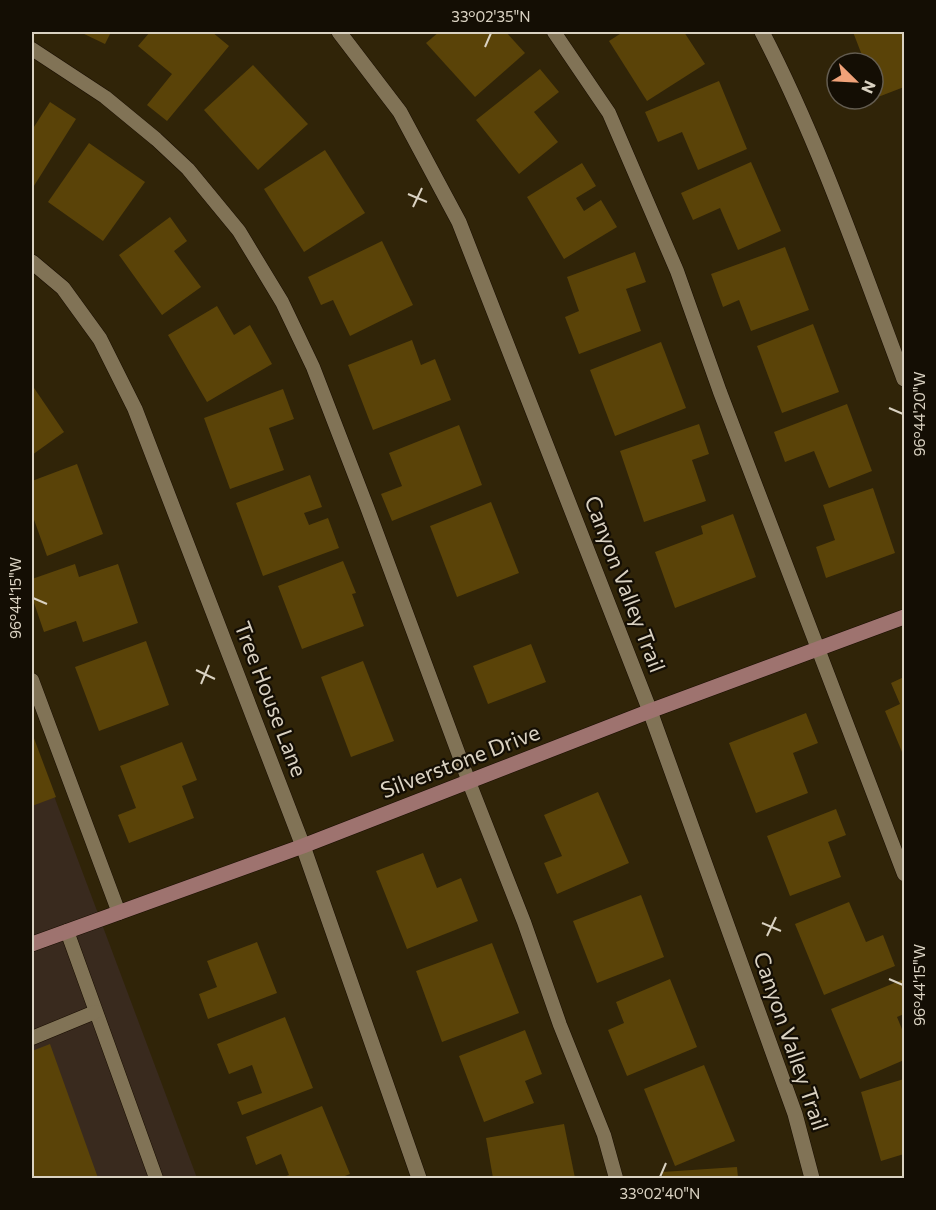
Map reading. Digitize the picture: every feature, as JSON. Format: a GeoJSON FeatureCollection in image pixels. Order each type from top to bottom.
{"type":"FeatureCollection","features":[{"type":"Feature","properties":{"kind":"street","name":"Canyon Valley Trail"},"geometry":{"type":"LineString","coordinates":[[339,32],[400,112],[459,222],[650,711],[795,1114],[812,1179]]}},
{"type":"Feature","properties":{"kind":"street"},"geometry":{"type":"LineString","coordinates":[[762,32],[778,63],[836,199],[904,379]]}},
{"type":"Feature","properties":{"kind":"street","name":"Tree House Lane"},"geometry":{"type":"LineString","coordinates":[[32,262],[63,288],[100,339],[135,409],[303,846],[419,1179]]}},
{"type":"Feature","properties":{"kind":"street","name":"Silverstone Drive"},"geometry":{"type":"LineString","coordinates":[[32,944],[303,846],[650,711],[904,617]]}},
{"type":"Feature","properties":{"kind":"lane"},"geometry":{"type":"LineString","coordinates":[[554,32],[609,113],[677,271],[720,392],[904,874]]}},
{"type":"Feature","properties":{"kind":"lane"},"geometry":{"type":"LineString","coordinates":[[32,50],[105,97],[188,169],[239,231],[282,302],[313,367],[524,922],[560,1025],[604,1135],[616,1179]]}},
{"type":"Feature","properties":{"kind":"lane"},"geometry":{"type":"LineString","coordinates":[[32,680],[119,913]]}},
{"type":"Feature","properties":{"kind":"lane"},"geometry":{"type":"LineString","coordinates":[[67,931],[156,1179]]}},
{"type":"Feature","properties":{"kind":"lane"},"geometry":{"type":"LineString","coordinates":[[32,1038],[95,1012]]}},
{"type":"Feature","properties":{"kind":"shaded area"},"geometry":{"type":"Polygon","coordinates":[[[32,735],[57,804],[197,1178],[32,1178],[32,735]]]}},
{"type":"Feature","properties":{"kind":"building"},"geometry":{"type":"Polygon","coordinates":[[[80,32],[111,32],[105,44],[80,32]]]}},
{"type":"Feature","properties":{"kind":"building"},"geometry":{"type":"Polygon","coordinates":[[[150,32],[212,32],[229,46],[167,121],[147,105],[172,74],[138,46],[150,32]]]}},
{"type":"Feature","properties":{"kind":"building"},"geometry":{"type":"Polygon","coordinates":[[[439,32],[506,32],[525,53],[475,97],[426,43],[439,32]]]}},
{"type":"Feature","properties":{"kind":"building"},"geometry":{"type":"Polygon","coordinates":[[[623,32],[684,32],[705,64],[647,101],[609,41],[623,32]]]}},
{"type":"Feature","properties":{"kind":"building"},"geometry":{"type":"Polygon","coordinates":[[[853,32],[904,32],[904,87],[885,94],[885,51],[860,51],[853,32]]]}},
{"type":"Feature","properties":{"kind":"building"},"geometry":{"type":"Polygon","coordinates":[[[253,65],[308,124],[258,170],[204,110],[253,65]]]}},
{"type":"Feature","properties":{"kind":"building"},"geometry":{"type":"Polygon","coordinates":[[[540,69],[559,92],[534,112],[558,142],[519,174],[476,120],[540,69]]]}},
{"type":"Feature","properties":{"kind":"building"},"geometry":{"type":"Polygon","coordinates":[[[719,81],[747,149],[698,170],[682,132],[658,142],[645,112],[719,81]]]}},
{"type":"Feature","properties":{"kind":"building"},"geometry":{"type":"Polygon","coordinates":[[[50,102],[76,119],[32,189],[32,130],[50,102]]]}},
{"type":"Feature","properties":{"kind":"building"},"geometry":{"type":"Polygon","coordinates":[[[89,143],[145,182],[103,241],[48,202],[89,143]]]}},
{"type":"Feature","properties":{"kind":"building"},"geometry":{"type":"Polygon","coordinates":[[[325,150],[365,213],[304,252],[264,189],[325,150]]]}},
{"type":"Feature","properties":{"kind":"building"},"geometry":{"type":"Polygon","coordinates":[[[751,162],[781,231],[738,250],[720,208],[693,220],[681,193],[751,162]]]}},
{"type":"Feature","properties":{"kind":"building"},"geometry":{"type":"Polygon","coordinates":[[[582,163],[596,186],[576,198],[584,211],[601,200],[617,227],[564,259],[527,197],[582,163]]]}},
{"type":"Feature","properties":{"kind":"building"},"geometry":{"type":"Polygon","coordinates":[[[170,217],[187,241],[174,251],[201,287],[162,315],[119,255],[170,217]]]}},
{"type":"Feature","properties":{"kind":"building"},"geometry":{"type":"Polygon","coordinates":[[[382,241],[413,305],[350,336],[333,300],[321,305],[308,277],[382,241]]]}},
{"type":"Feature","properties":{"kind":"building"},"geometry":{"type":"Polygon","coordinates":[[[785,247],[809,310],[751,331],[739,300],[723,307],[711,274],[785,247]]]}},
{"type":"Feature","properties":{"kind":"building"},"geometry":{"type":"Polygon","coordinates":[[[635,252],[646,282],[626,289],[641,331],[579,354],[565,317],[579,311],[567,277],[635,252]]]}},
{"type":"Feature","properties":{"kind":"building"},"geometry":{"type":"Polygon","coordinates":[[[217,306],[234,335],[250,325],[272,364],[207,402],[168,335],[217,306]]]}},
{"type":"Feature","properties":{"kind":"building"},"geometry":{"type":"Polygon","coordinates":[[[813,324],[839,392],[782,413],[757,346],[813,324]]]}},
{"type":"Feature","properties":{"kind":"building"},"geometry":{"type":"Polygon","coordinates":[[[412,340],[421,365],[435,359],[451,400],[373,430],[348,365],[412,340]]]}},
{"type":"Feature","properties":{"kind":"building"},"geometry":{"type":"Polygon","coordinates":[[[661,342],[686,408],[615,436],[590,370],[661,342]]]}},
{"type":"Feature","properties":{"kind":"building"},"geometry":{"type":"Polygon","coordinates":[[[32,385],[64,432],[32,455],[32,385]]]}},
{"type":"Feature","properties":{"kind":"building"},"geometry":{"type":"Polygon","coordinates":[[[283,389],[294,419],[269,428],[284,470],[230,489],[204,418],[283,389]]]}},
{"type":"Feature","properties":{"kind":"building"},"geometry":{"type":"Polygon","coordinates":[[[847,404],[872,471],[829,488],[814,451],[785,462],[774,432],[847,404]]]}},
{"type":"Feature","properties":{"kind":"building"},"geometry":{"type":"Polygon","coordinates":[[[699,424],[709,454],[692,460],[706,501],[644,522],[620,451],[699,424]]]}},
{"type":"Feature","properties":{"kind":"building"},"geometry":{"type":"Polygon","coordinates":[[[459,425],[482,485],[392,521],[381,494],[402,486],[389,453],[459,425]]]}},
{"type":"Feature","properties":{"kind":"building"},"geometry":{"type":"Polygon","coordinates":[[[77,464],[103,534],[47,556],[32,514],[32,481],[77,464]]]}},
{"type":"Feature","properties":{"kind":"building"},"geometry":{"type":"Polygon","coordinates":[[[310,475],[322,507],[304,513],[309,525],[328,518],[339,548],[263,576],[236,503],[310,475]]]}},
{"type":"Feature","properties":{"kind":"building"},"geometry":{"type":"Polygon","coordinates":[[[873,488],[895,553],[826,578],[816,547],[835,540],[823,505],[873,488]]]}},
{"type":"Feature","properties":{"kind":"building"},"geometry":{"type":"Polygon","coordinates":[[[491,502],[519,573],[457,597],[430,526],[491,502]]]}},
{"type":"Feature","properties":{"kind":"building"},"geometry":{"type":"Polygon","coordinates":[[[733,514],[756,577],[675,608],[655,552],[703,534],[701,526],[733,514]]]}},
{"type":"Feature","properties":{"kind":"building"},"geometry":{"type":"Polygon","coordinates":[[[343,561],[356,593],[352,594],[364,626],[302,649],[278,586],[343,561]]]}},
{"type":"Feature","properties":{"kind":"building"},"geometry":{"type":"Polygon","coordinates":[[[75,564],[79,577],[118,564],[138,623],[83,642],[76,621],[44,632],[32,597],[32,579],[75,564]]]}},
{"type":"Feature","properties":{"kind":"building"},"geometry":{"type":"Polygon","coordinates":[[[146,641],[169,705],[99,731],[75,667],[146,641]]]}},
{"type":"Feature","properties":{"kind":"building"},"geometry":{"type":"Polygon","coordinates":[[[531,644],[546,682],[488,704],[473,666],[531,644]]]}},
{"type":"Feature","properties":{"kind":"building"},"geometry":{"type":"Polygon","coordinates":[[[363,661],[394,741],[351,757],[321,677],[363,661]]]}},
{"type":"Feature","properties":{"kind":"building"},"geometry":{"type":"Polygon","coordinates":[[[904,677],[904,751],[902,752],[885,711],[900,704],[891,683],[904,677]]]}},
{"type":"Feature","properties":{"kind":"building"},"geometry":{"type":"Polygon","coordinates":[[[806,713],[818,743],[793,753],[808,793],[756,813],[729,743],[806,713]]]}},
{"type":"Feature","properties":{"kind":"building"},"geometry":{"type":"Polygon","coordinates":[[[32,733],[56,797],[32,806],[32,733]]]}},
{"type":"Feature","properties":{"kind":"building"},"geometry":{"type":"Polygon","coordinates":[[[182,742],[197,780],[182,786],[194,818],[129,843],[118,815],[136,808],[120,766],[182,742]]]}},
{"type":"Feature","properties":{"kind":"building"},"geometry":{"type":"Polygon","coordinates":[[[598,792],[629,863],[557,894],[544,863],[562,856],[544,815],[598,792]]]}},
{"type":"Feature","properties":{"kind":"building"},"geometry":{"type":"Polygon","coordinates":[[[836,809],[846,835],[828,842],[841,877],[790,896],[767,836],[836,809]]]}},
{"type":"Feature","properties":{"kind":"building"},"geometry":{"type":"Polygon","coordinates":[[[423,853],[437,888],[461,878],[478,921],[407,949],[376,871],[423,853]]]}},
{"type":"Feature","properties":{"kind":"building"},"geometry":{"type":"Polygon","coordinates":[[[641,895],[664,957],[597,983],[573,921],[641,895]]]}},
{"type":"Feature","properties":{"kind":"building"},"geometry":{"type":"Polygon","coordinates":[[[849,902],[866,942],[883,935],[895,966],[824,995],[795,924],[849,902]]]}},
{"type":"Feature","properties":{"kind":"building"},"geometry":{"type":"Polygon","coordinates":[[[257,942],[277,993],[208,1019],[199,994],[217,987],[207,961],[257,942]]]}},
{"type":"Feature","properties":{"kind":"building"},"geometry":{"type":"Polygon","coordinates":[[[492,943],[519,1013],[442,1042],[416,971],[492,943]]]}},
{"type":"Feature","properties":{"kind":"building"},"geometry":{"type":"Polygon","coordinates":[[[670,979],[697,1047],[627,1076],[608,1030],[624,1023],[616,1002],[670,979]]]}},
{"type":"Feature","properties":{"kind":"building"},"geometry":{"type":"Polygon","coordinates":[[[904,979],[904,1014],[897,1017],[904,1034],[904,1060],[860,1079],[831,1009],[904,979]]]}},
{"type":"Feature","properties":{"kind":"building"},"geometry":{"type":"Polygon","coordinates":[[[285,1017],[313,1088],[242,1115],[237,1102],[262,1093],[252,1065],[229,1074],[217,1044],[285,1017]]]}},
{"type":"Feature","properties":{"kind":"building"},"geometry":{"type":"Polygon","coordinates":[[[525,1030],[542,1074],[525,1081],[534,1103],[484,1122],[459,1056],[525,1030]]]}},
{"type":"Feature","properties":{"kind":"building"},"geometry":{"type":"Polygon","coordinates":[[[50,1044],[98,1178],[32,1178],[32,1051],[50,1044]]]}},
{"type":"Feature","properties":{"kind":"building"},"geometry":{"type":"Polygon","coordinates":[[[704,1065],[735,1141],[675,1166],[644,1089],[704,1065]]]}},
{"type":"Feature","properties":{"kind":"building"},"geometry":{"type":"Polygon","coordinates":[[[904,1079],[904,1154],[881,1161],[861,1092],[904,1079]]]}},
{"type":"Feature","properties":{"kind":"building"},"geometry":{"type":"Polygon","coordinates":[[[322,1106],[350,1174],[340,1178],[281,1178],[289,1175],[281,1154],[256,1165],[246,1137],[322,1106]]]}},
{"type":"Feature","properties":{"kind":"building"},"geometry":{"type":"Polygon","coordinates":[[[564,1124],[575,1178],[493,1178],[486,1138],[564,1124]]]}},
{"type":"Feature","properties":{"kind":"building"},"geometry":{"type":"Polygon","coordinates":[[[737,1167],[738,1178],[663,1178],[662,1172],[737,1167]]]}}]}
